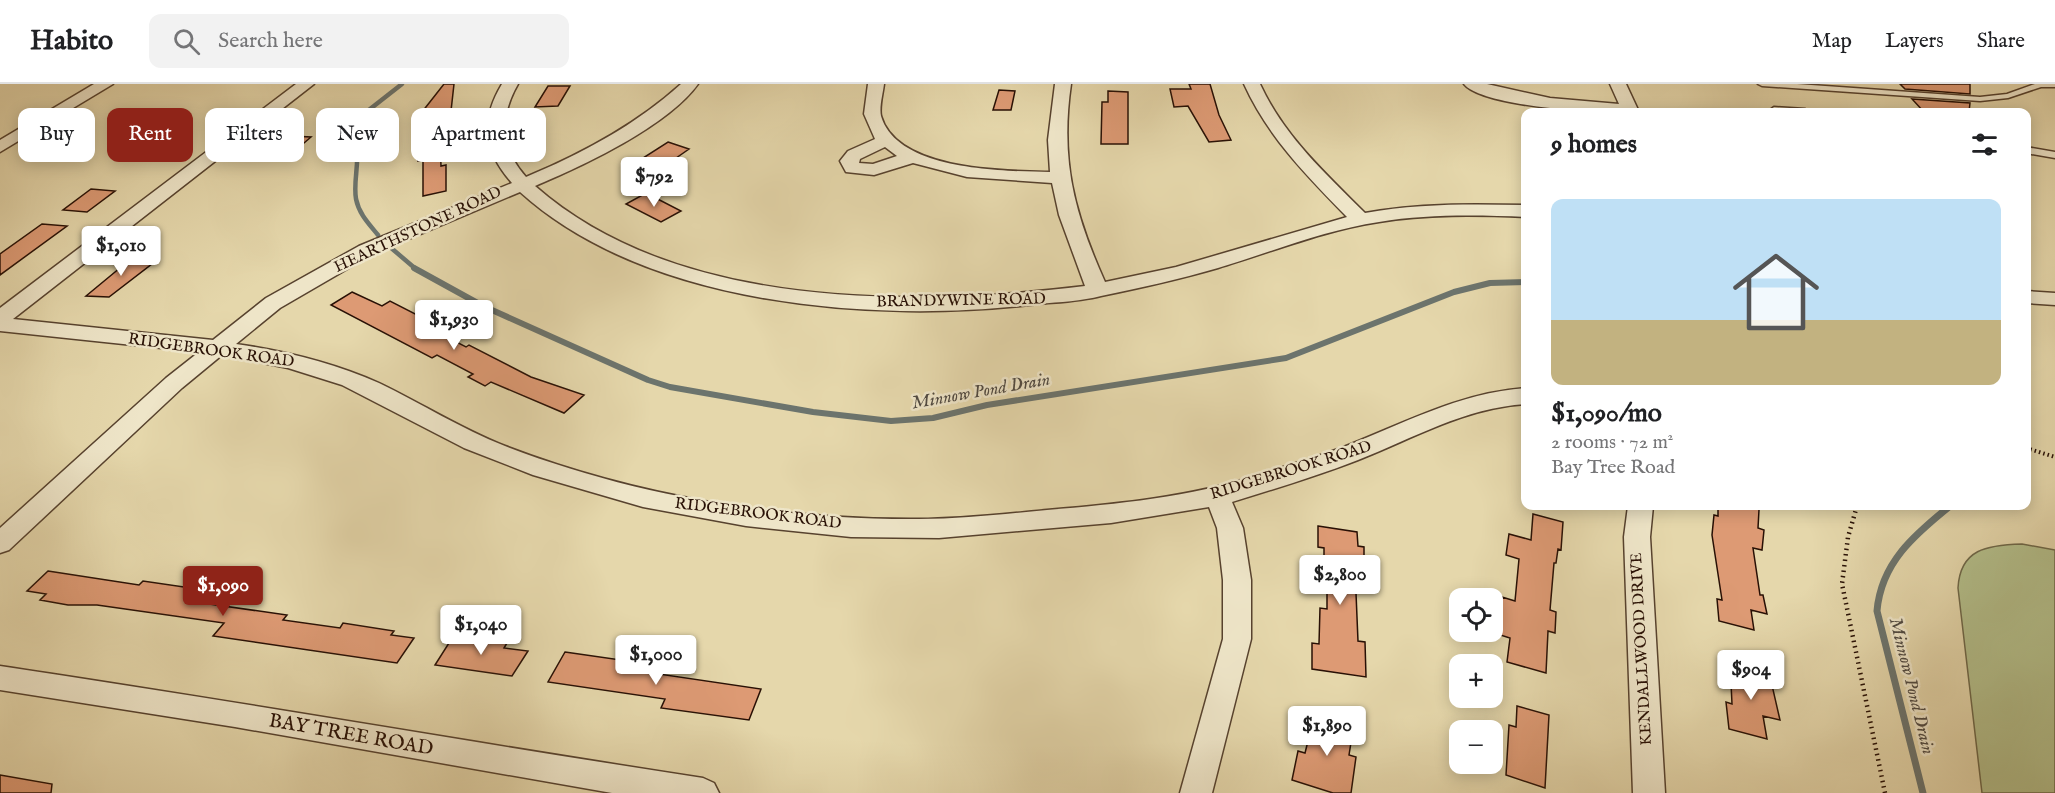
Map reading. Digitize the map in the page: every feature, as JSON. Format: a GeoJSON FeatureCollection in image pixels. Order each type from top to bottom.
{"type":"FeatureCollection","features":[{"type":"Feature","properties":{"kind":"street"},"geometry":{"type":"LineString","coordinates":[[0,147],[105,84]]}},
{"type":"Feature","properties":{"kind":"street"},"geometry":{"type":"LineString","coordinates":[[0,318],[306,84]]}},
{"type":"Feature","properties":{"kind":"street","name":"BRANDYWINE ROAD"},"geometry":{"type":"LineString","coordinates":[[510,84],[494,114],[494,135],[502,157],[522,184],[574,225],[613,246],[695,276],[752,288],[859,302],[919,304],[1052,299],[1157,279],[1361,220],[1413,213],[1521,211]]}},
{"type":"Feature","properties":{"kind":"street","name":"HEARTHSTONE ROAD"},"geometry":{"type":"LineString","coordinates":[[0,543],[214,348],[273,303],[366,250],[601,148],[663,109],[690,84]]}},
{"type":"Feature","properties":{"kind":"street"},"geometry":{"type":"LineString","coordinates":[[876,84],[870,108],[874,127],[887,140],[913,157],[962,172],[993,176],[1058,178]]}},
{"type":"Feature","properties":{"kind":"street"},"geometry":{"type":"LineString","coordinates":[[1063,84],[1057,119],[1058,178],[1076,241],[1098,291]]}},
{"type":"Feature","properties":{"kind":"street"},"geometry":{"type":"LineString","coordinates":[[1252,84],[1266,116],[1288,144],[1361,220]]}},
{"type":"Feature","properties":{"kind":"street"},"geometry":{"type":"LineString","coordinates":[[1472,84],[1511,97],[1600,108]]}},
{"type":"Feature","properties":{"kind":"street"},"geometry":{"type":"LineString","coordinates":[[1618,84],[1629,108]]}},
{"type":"Feature","properties":{"kind":"street"},"geometry":{"type":"LineString","coordinates":[[887,140],[854,155],[849,161],[852,168],[874,170],[913,157]]}},
{"type":"Feature","properties":{"kind":"street"},"geometry":{"type":"LineString","coordinates":[[2031,297],[2055,299]]}},
{"type":"Feature","properties":{"kind":"street","name":"RIDGEBROOK ROAD"},"geometry":{"type":"LineString","coordinates":[[0,324],[214,348],[290,361],[335,374],[374,391],[456,435],[577,482],[645,499],[714,511],[813,523],[905,529],[1107,514],[1217,496],[1331,461],[1477,401],[1521,397]]}},
{"type":"Feature","properties":{"kind":"street"},"geometry":{"type":"LineString","coordinates":[[1196,793],[1237,639],[1237,580],[1230,528],[1217,496]]}},
{"type":"Feature","properties":{"kind":"street","name":"KENDALLWOOD DRIVE"},"geometry":{"type":"LineString","coordinates":[[1640,510],[1637,537],[1649,793]]}},
{"type":"Feature","properties":{"kind":"street","name":"BAY TREE ROAD"},"geometry":{"type":"LineString","coordinates":[[0,678],[235,714],[439,751],[703,793]]}},
{"type":"Feature","properties":{"kind":"lane"},"geometry":{"type":"LineString","coordinates":[[1762,84],[1980,99],[2008,96],[2040,85],[2055,85]]}},
{"type":"Feature","properties":{"kind":"lane"},"geometry":{"type":"LineString","coordinates":[[1883,84],[1891,93]]}},
{"type":"Feature","properties":{"kind":"lane"},"geometry":{"type":"LineString","coordinates":[[2031,151],[2055,155]]}},
{"type":"Feature","properties":{"kind":"path"},"geometry":{"type":"LineString","coordinates":[[2031,450],[2055,457]]}},
{"type":"Feature","properties":{"kind":"path"},"geometry":{"type":"LineString","coordinates":[[1856,510],[1848,537],[1842,584],[1885,793]]}},
{"type":"Feature","properties":{"kind":"green space"},"geometry":{"type":"Polygon","coordinates":[[[2022,544],[2055,550],[2055,793],[1982,793],[1958,588],[1960,575],[1970,557],[1978,552],[1998,546],[2022,544]]]}},
{"type":"Feature","properties":{"kind":"building"},"geometry":{"type":"Polygon","coordinates":[[[444,84],[454,84],[451,108],[425,108],[444,84]]]}},
{"type":"Feature","properties":{"kind":"building"},"geometry":{"type":"Polygon","coordinates":[[[1189,84],[1210,84],[1219,115],[1231,140],[1209,142],[1188,106],[1174,107],[1170,89],[1191,89],[1189,84]]]}},
{"type":"Feature","properties":{"kind":"building"},"geometry":{"type":"Polygon","coordinates":[[[1900,84],[1970,84],[1970,94],[1905,89],[1900,84]]]}},
{"type":"Feature","properties":{"kind":"building"},"geometry":{"type":"Polygon","coordinates":[[[548,86],[570,86],[558,106],[535,107],[548,86]]]}},
{"type":"Feature","properties":{"kind":"building"},"geometry":{"type":"Polygon","coordinates":[[[999,90],[1015,91],[1011,110],[993,110],[999,90]]]}},
{"type":"Feature","properties":{"kind":"building"},"geometry":{"type":"Polygon","coordinates":[[[1108,91],[1128,92],[1128,144],[1101,144],[1102,102],[1108,102],[1108,91]]]}},
{"type":"Feature","properties":{"kind":"building"},"geometry":{"type":"Polygon","coordinates":[[[1912,99],[1970,103],[1969,108],[1920,108],[1912,99]]]}},
{"type":"Feature","properties":{"kind":"building"},"geometry":{"type":"Polygon","coordinates":[[[668,142],[689,149],[666,165],[643,158],[668,142]]]}},
{"type":"Feature","properties":{"kind":"building"},"geometry":{"type":"Polygon","coordinates":[[[423,162],[441,162],[441,166],[446,165],[446,191],[423,196],[423,162]]]}},
{"type":"Feature","properties":{"kind":"building"},"geometry":{"type":"Polygon","coordinates":[[[91,189],[115,191],[87,212],[63,210],[91,189]]]}},
{"type":"Feature","properties":{"kind":"building"},"geometry":{"type":"Polygon","coordinates":[[[646,193],[681,211],[661,222],[626,204],[646,193]]]}},
{"type":"Feature","properties":{"kind":"building"},"geometry":{"type":"Polygon","coordinates":[[[42,224],[67,226],[0,275],[0,254],[42,224]]]}},
{"type":"Feature","properties":{"kind":"building"},"geometry":{"type":"Polygon","coordinates":[[[132,258],[157,260],[109,297],[86,296],[132,258]]]}},
{"type":"Feature","properties":{"kind":"building"},"geometry":{"type":"Polygon","coordinates":[[[352,292],[382,306],[390,301],[433,323],[427,327],[466,347],[469,345],[531,377],[584,395],[564,413],[491,382],[485,386],[468,377],[473,374],[437,355],[432,358],[331,305],[352,292]]]}},
{"type":"Feature","properties":{"kind":"building"},"geometry":{"type":"Polygon","coordinates":[[[1718,510],[1759,510],[1758,528],[1764,530],[1762,550],[1753,548],[1760,595],[1763,595],[1767,614],[1751,610],[1754,630],[1719,621],[1717,599],[1722,600],[1712,535],[1714,515],[1718,516],[1718,510]]]}},
{"type":"Feature","properties":{"kind":"building"},"geometry":{"type":"Polygon","coordinates":[[[1533,514],[1563,522],[1561,550],[1558,549],[1556,563],[1554,563],[1550,610],[1556,612],[1555,633],[1548,631],[1546,673],[1507,662],[1510,638],[1503,636],[1503,597],[1515,601],[1519,559],[1506,555],[1509,534],[1531,540],[1533,514]]]}},
{"type":"Feature","properties":{"kind":"building"},"geometry":{"type":"Polygon","coordinates":[[[1318,526],[1357,532],[1358,546],[1364,547],[1364,563],[1357,562],[1356,593],[1358,641],[1365,642],[1366,677],[1312,669],[1312,643],[1319,644],[1320,608],[1327,609],[1327,568],[1324,568],[1324,548],[1318,547],[1318,526]]]}},
{"type":"Feature","properties":{"kind":"building"},"geometry":{"type":"Polygon","coordinates":[[[48,571],[139,585],[143,581],[191,588],[187,592],[209,595],[202,603],[287,615],[283,620],[340,628],[343,623],[394,631],[391,635],[414,638],[397,663],[213,636],[224,623],[97,605],[68,605],[40,600],[46,594],[27,591],[48,571]]]}},
{"type":"Feature","properties":{"kind":"building"},"geometry":{"type":"Polygon","coordinates":[[[454,635],[507,643],[504,648],[528,651],[512,676],[435,665],[454,635]]]}},
{"type":"Feature","properties":{"kind":"building"},"geometry":{"type":"Polygon","coordinates":[[[565,652],[649,664],[645,672],[761,689],[749,720],[661,708],[665,699],[548,682],[565,652]]]}},
{"type":"Feature","properties":{"kind":"building"},"geometry":{"type":"Polygon","coordinates":[[[1730,662],[1769,672],[1780,720],[1763,716],[1767,739],[1729,729],[1726,702],[1732,704],[1730,662]]]}},
{"type":"Feature","properties":{"kind":"building"},"geometry":{"type":"Polygon","coordinates":[[[1517,706],[1549,715],[1545,788],[1506,775],[1509,725],[1516,727],[1517,706]]]}},
{"type":"Feature","properties":{"kind":"building"},"geometry":{"type":"Polygon","coordinates":[[[1315,713],[1354,724],[1349,755],[1356,757],[1351,793],[1333,793],[1292,780],[1298,751],[1305,753],[1315,713]]]}},
{"type":"Feature","properties":{"kind":"building"},"geometry":{"type":"Polygon","coordinates":[[[0,775],[52,784],[51,793],[0,793],[0,775]]]}},
{"type":"Feature","properties":{"kind":"waterway","name":"Minnow Pond Drain"},"geometry":{"type":"LineString","coordinates":[[378,235],[357,204],[355,190],[357,156],[354,139],[349,131],[365,113],[402,84]]}},
{"type":"Feature","properties":{"kind":"waterway","name":"Minnow Pond Drain"},"geometry":{"type":"LineString","coordinates":[[390,247],[416,269]]}},
{"type":"Feature","properties":{"kind":"waterway","name":"Minnow Pond Drain"},"geometry":{"type":"LineString","coordinates":[[416,269],[483,306],[648,380],[670,387],[813,412],[891,421],[933,418],[987,405],[1286,358],[1454,292],[1490,283],[1521,282]]}},
{"type":"Feature","properties":{"kind":"waterway","name":"Minnow Pond Drain"},"geometry":{"type":"LineString","coordinates":[[1923,793],[1877,611],[1885,578],[1892,564],[1912,539],[1945,510]]}}]}
